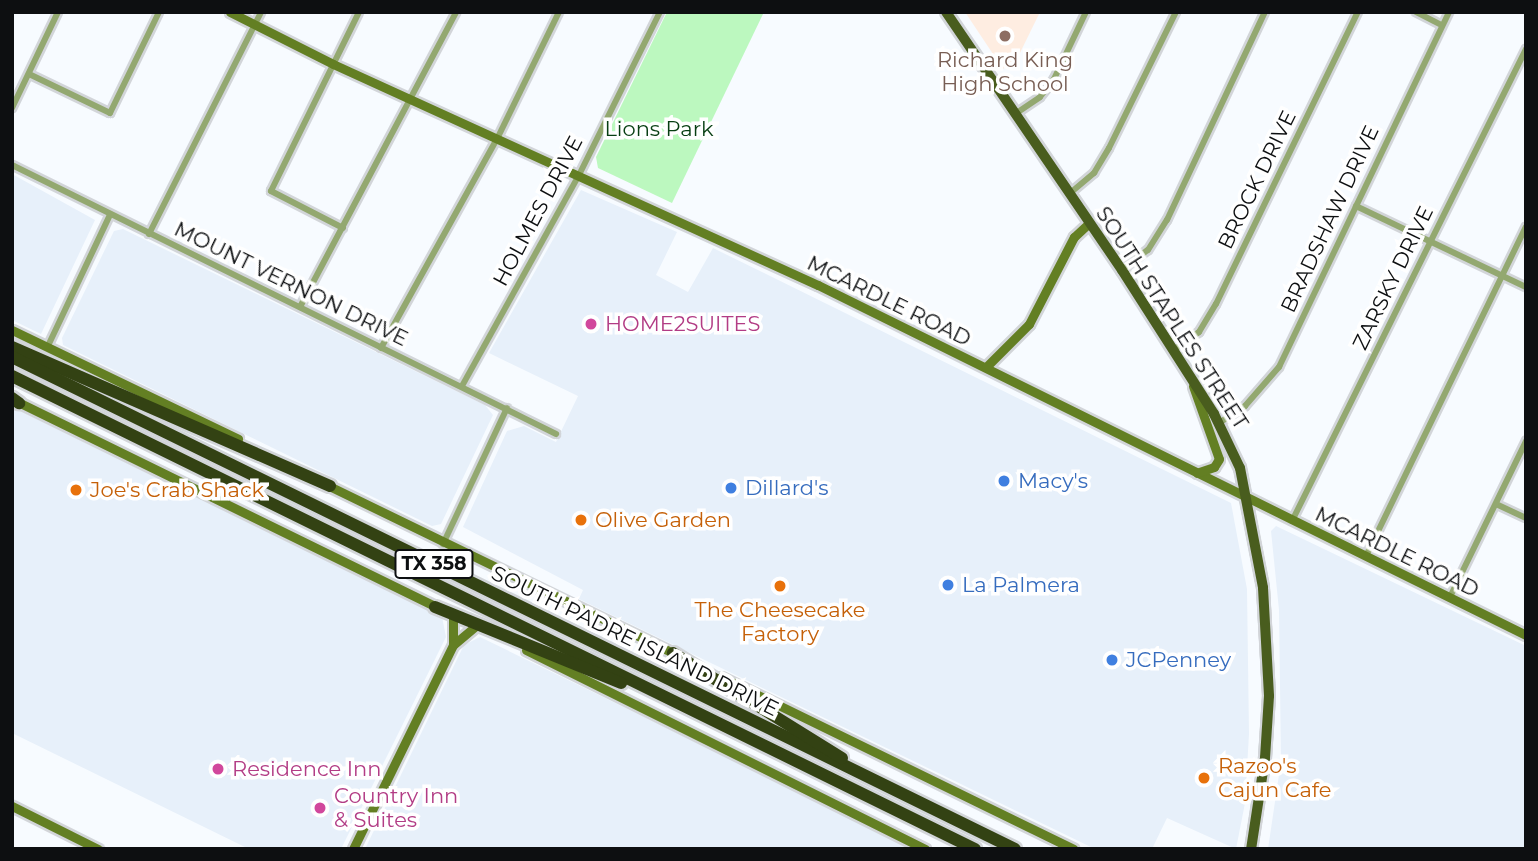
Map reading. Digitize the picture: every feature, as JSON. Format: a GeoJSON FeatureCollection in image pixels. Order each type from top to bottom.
{"type":"FeatureCollection","features":[{"type":"Feature","properties":{"kind":"highway"},"geometry":{"type":"LineString","coordinates":[[12,347],[330,486]]}},
{"type":"Feature","properties":{"kind":"highway","name":"SOUTH PADRE ISLAND DRIVE"},"geometry":{"type":"LineString","coordinates":[[12,357],[1015,849]]}},
{"type":"Feature","properties":{"kind":"highway","name":"SOUTH PADRE ISLAND DRIVE"},"geometry":{"type":"LineString","coordinates":[[12,376],[975,849]]}},
{"type":"Feature","properties":{"kind":"highway"},"geometry":{"type":"LineString","coordinates":[[435,607],[642,692],[681,704]]}},
{"type":"Feature","properties":{"kind":"highway"},"geometry":{"type":"LineString","coordinates":[[673,653],[837,753],[855,770]]}},
{"type":"Feature","properties":{"kind":"main road","name":"MCARDLE ROAD"},"geometry":{"type":"LineString","coordinates":[[230,12],[333,64],[579,175],[986,367],[1526,635]]}},
{"type":"Feature","properties":{"kind":"main road","name":"SOUTH STAPLES STREET"},"geometry":{"type":"LineString","coordinates":[[946,12],[1122,270],[1219,423],[1240,468],[1263,588],[1269,695],[1265,758],[1251,849]]}},
{"type":"Feature","properties":{"kind":"main road"},"geometry":{"type":"LineString","coordinates":[[986,367],[1029,324],[1074,237],[1089,223]]}},
{"type":"Feature","properties":{"kind":"main road"},"geometry":{"type":"LineString","coordinates":[[12,330],[443,544],[673,653],[1073,849]]}},
{"type":"Feature","properties":{"kind":"main road"},"geometry":{"type":"LineString","coordinates":[[1190,377],[1219,459],[1214,467],[1196,473]]}},
{"type":"Feature","properties":{"kind":"main road"},"geometry":{"type":"LineString","coordinates":[[15,400],[435,607],[477,625],[925,849]]}},
{"type":"Feature","properties":{"kind":"main road"},"geometry":{"type":"LineString","coordinates":[[453,615],[453,645]]}},
{"type":"Feature","properties":{"kind":"main road"},"geometry":{"type":"LineString","coordinates":[[352,849],[453,645],[477,625]]}},
{"type":"Feature","properties":{"kind":"main road"},"geometry":{"type":"LineString","coordinates":[[12,806],[98,849]]}},
{"type":"Feature","properties":{"kind":"street"},"geometry":{"type":"LineString","coordinates":[[12,108],[58,12]]}},
{"type":"Feature","properties":{"kind":"street"},"geometry":{"type":"LineString","coordinates":[[29,74],[110,113],[159,12]]}},
{"type":"Feature","properties":{"kind":"street"},"geometry":{"type":"LineString","coordinates":[[149,234],[261,12]]}},
{"type":"Feature","properties":{"kind":"street"},"geometry":{"type":"LineString","coordinates":[[343,228],[271,191],[359,12]]}},
{"type":"Feature","properties":{"kind":"street"},"geometry":{"type":"LineString","coordinates":[[300,307],[412,100],[456,12]]}},
{"type":"Feature","properties":{"kind":"street"},"geometry":{"type":"LineString","coordinates":[[381,348],[496,139],[559,12]]}},
{"type":"Feature","properties":{"kind":"street","name":"HOLMES DRIVE"},"geometry":{"type":"LineString","coordinates":[[462,386],[579,175],[660,12]]}},
{"type":"Feature","properties":{"kind":"street"},"geometry":{"type":"LineString","coordinates":[[1014,114],[1040,97],[1054,79],[1086,12]]}},
{"type":"Feature","properties":{"kind":"street"},"geometry":{"type":"LineString","coordinates":[[1069,194],[1094,173],[1109,148],[1176,12]]}},
{"type":"Feature","properties":{"kind":"street"},"geometry":{"type":"LineString","coordinates":[[1122,270],[1149,250],[1167,220],[1265,12]]}},
{"type":"Feature","properties":{"kind":"street","name":"BROCK DRIVE"},"geometry":{"type":"LineString","coordinates":[[1172,351],[1199,332],[1216,304],[1358,12]]}},
{"type":"Feature","properties":{"kind":"street"},"geometry":{"type":"LineString","coordinates":[[1416,12],[1441,25]]}},
{"type":"Feature","properties":{"kind":"street","name":"BRADSHAW DRIVE"},"geometry":{"type":"LineString","coordinates":[[1219,423],[1245,406],[1279,367],[1448,12]]}},
{"type":"Feature","properties":{"kind":"street","name":"ZARSKY DRIVE"},"geometry":{"type":"LineString","coordinates":[[1292,521],[1526,49]]}},
{"type":"Feature","properties":{"kind":"street","name":"MOUNT VERNON DRIVE"},"geometry":{"type":"LineString","coordinates":[[12,165],[556,434]]}},
{"type":"Feature","properties":{"kind":"street"},"geometry":{"type":"LineString","coordinates":[[1356,206],[1526,287]]}},
{"type":"Feature","properties":{"kind":"street"},"geometry":{"type":"LineString","coordinates":[[47,348],[110,215]]}},
{"type":"Feature","properties":{"kind":"street"},"geometry":{"type":"LineString","coordinates":[[1366,556],[1526,227]]}},
{"type":"Feature","properties":{"kind":"street"},"geometry":{"type":"LineString","coordinates":[[443,544],[507,408]]}},
{"type":"Feature","properties":{"kind":"street"},"geometry":{"type":"LineString","coordinates":[[1450,597],[1526,441]]}},
{"type":"Feature","properties":{"kind":"street"},"geometry":{"type":"LineString","coordinates":[[1496,504],[1526,518]]}},
{"type":"Feature","properties":{"kind":"shaded area","name":"Richard King High School"},"geometry":{"type":"Polygon","coordinates":[[[965,12],[1040,12],[1017,59],[1003,69],[965,12]]]}},
{"type":"Feature","properties":{"kind":"shaded area"},"geometry":{"type":"Polygon","coordinates":[[[12,174],[95,220],[41,334],[12,320],[12,174]]]}},
{"type":"Feature","properties":{"kind":"shaded area"},"geometry":{"type":"Polygon","coordinates":[[[581,190],[677,232],[656,275],[688,292],[713,248],[1231,503],[1247,589],[1249,734],[1245,803],[1236,849],[1167,818],[1152,849],[1095,849],[579,599],[583,590],[463,527],[507,431],[524,426],[556,442],[578,396],[489,353],[581,190]]]}},
{"type":"Feature","properties":{"kind":"shaded area"},"geometry":{"type":"Polygon","coordinates":[[[123,229],[485,405],[493,415],[441,524],[432,526],[63,345],[62,338],[114,231],[123,229]]]}},
{"type":"Feature","properties":{"kind":"shaded area"},"geometry":{"type":"Polygon","coordinates":[[[12,407],[442,617],[446,637],[341,849],[249,849],[12,733],[12,407]]]}},
{"type":"Feature","properties":{"kind":"shaded area"},"geometry":{"type":"Polygon","coordinates":[[[1276,526],[1526,646],[1526,849],[1268,849],[1281,761],[1279,610],[1271,531],[1276,526]]]}},
{"type":"Feature","properties":{"kind":"shaded area"},"geometry":{"type":"Polygon","coordinates":[[[480,637],[915,849],[365,849],[464,645],[480,637]]]}},
{"type":"Feature","properties":{"kind":"green space","name":"Lions Park"},"geometry":{"type":"Polygon","coordinates":[[[667,12],[764,12],[672,203],[598,168],[596,157],[667,12]]]}},
{"type":"Feature","properties":{"kind":"place","name":"Richard King High School"},"geometry":{"type":"Point","coordinates":[1005,36]}},
{"type":"Feature","properties":{"kind":"place","name":"HOME2SUITES"},"geometry":{"type":"Point","coordinates":[591,324]}},
{"type":"Feature","properties":{"kind":"place","name":"Macy's"},"geometry":{"type":"Point","coordinates":[1004,481]}},
{"type":"Feature","properties":{"kind":"place","name":"Dillard's"},"geometry":{"type":"Point","coordinates":[731,488]}},
{"type":"Feature","properties":{"kind":"place","name":"Joe's Crab Shack"},"geometry":{"type":"Point","coordinates":[76,490]}},
{"type":"Feature","properties":{"kind":"place","name":"Olive Garden"},"geometry":{"type":"Point","coordinates":[581,520]}},
{"type":"Feature","properties":{"kind":"place","name":"La Palmera"},"geometry":{"type":"Point","coordinates":[948,585]}},
{"type":"Feature","properties":{"kind":"place","name":"The Cheesecake Factory"},"geometry":{"type":"Point","coordinates":[780,586]}},
{"type":"Feature","properties":{"kind":"place","name":"JCPenney"},"geometry":{"type":"Point","coordinates":[1112,660]}},
{"type":"Feature","properties":{"kind":"place","name":"Residence Inn"},"geometry":{"type":"Point","coordinates":[218,769]}},
{"type":"Feature","properties":{"kind":"place","name":"Razoo's Cajun Cafe"},"geometry":{"type":"Point","coordinates":[1204,778]}},
{"type":"Feature","properties":{"kind":"place","name":"Country Inn & Suites"},"geometry":{"type":"Point","coordinates":[320,808]}}]}
